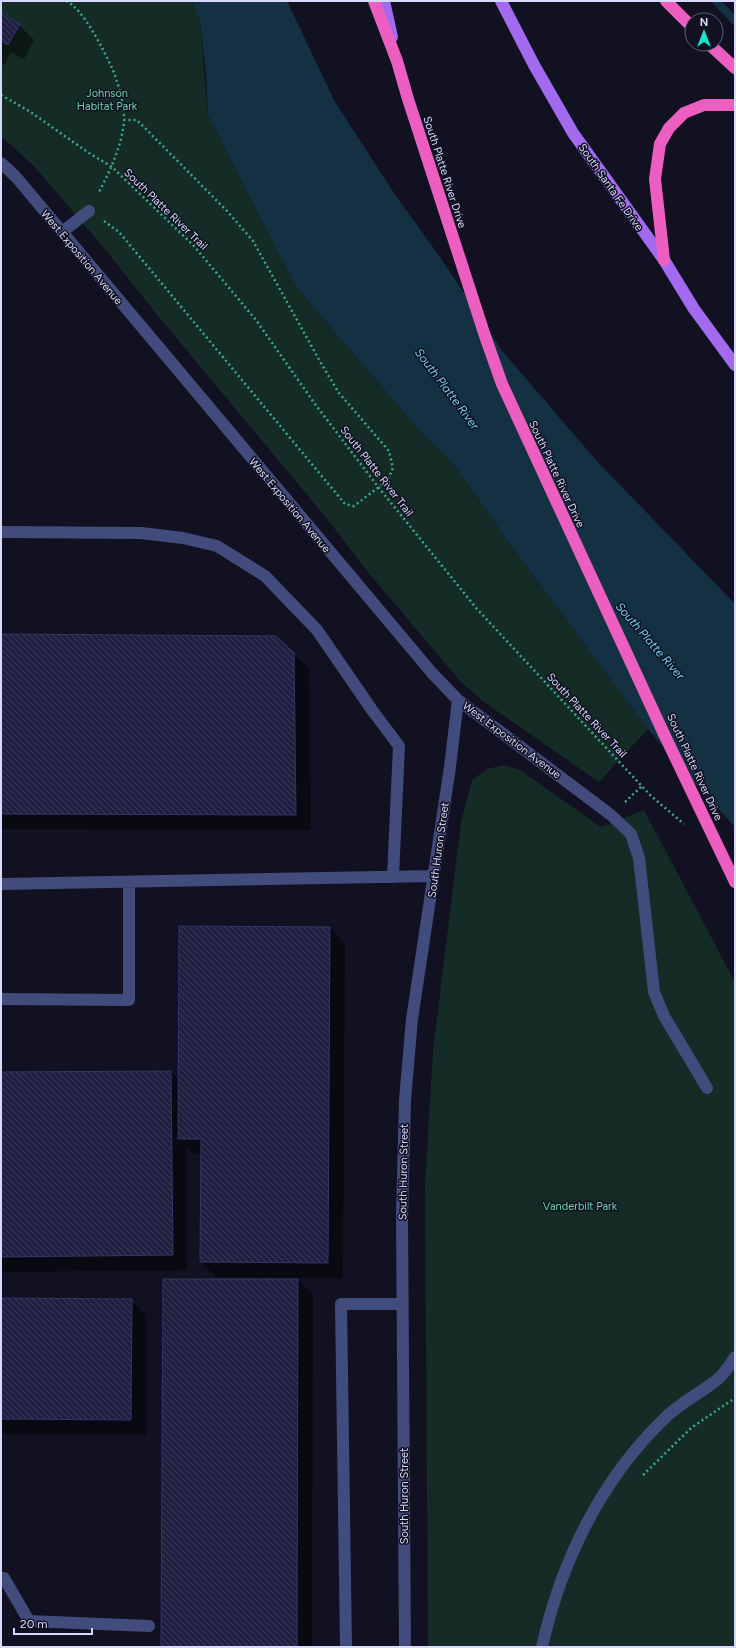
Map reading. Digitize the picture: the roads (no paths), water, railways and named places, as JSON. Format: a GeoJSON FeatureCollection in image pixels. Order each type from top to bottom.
{"type":"FeatureCollection","features":[{"type":"Feature","properties":{"kind":"highway","name":"South Platte River Drive"},"geometry":{"type":"LineString","coordinates":[[374,1],[397,61],[408,100],[458,255],[502,384],[559,510],[735,882]]}},
{"type":"Feature","properties":{"kind":"highway"},"geometry":{"type":"LineString","coordinates":[[666,1],[684,19]]}},
{"type":"Feature","properties":{"kind":"highway"},"geometry":{"type":"LineString","coordinates":[[718,52],[735,68]]}},
{"type":"Feature","properties":{"kind":"highway"},"geometry":{"type":"LineString","coordinates":[[664,260],[655,179],[660,144],[669,128],[684,113],[704,105],[735,105]]}},
{"type":"Feature","properties":{"kind":"main road"},"geometry":{"type":"LineString","coordinates":[[384,1],[397,61]]}},
{"type":"Feature","properties":{"kind":"main road","name":"South Santa Fe Drive"},"geometry":{"type":"LineString","coordinates":[[501,1],[534,64],[574,133],[664,260],[694,309],[735,365]]}},
{"type":"Feature","properties":{"kind":"street","name":"West Exposition Avenue"},"geometry":{"type":"LineString","coordinates":[[1,163],[16,177],[432,673],[458,700],[611,815],[631,834],[639,858],[654,992],[664,1016],[707,1088]]}},
{"type":"Feature","properties":{"kind":"street"},"geometry":{"type":"LineString","coordinates":[[62,232],[89,211]]}},
{"type":"Feature","properties":{"kind":"street"},"geometry":{"type":"LineString","coordinates":[[1,532],[141,533],[183,538],[217,546],[265,576],[317,630],[372,710],[400,746],[394,877]]}},
{"type":"Feature","properties":{"kind":"street","name":"South Huron Street"},"geometry":{"type":"LineString","coordinates":[[405,1647],[402,1304],[403,1169],[408,1072],[412,1019],[434,876],[458,700]]}},
{"type":"Feature","properties":{"kind":"street"},"geometry":{"type":"LineString","coordinates":[[1,884],[434,876]]}},
{"type":"Feature","properties":{"kind":"street"},"geometry":{"type":"LineString","coordinates":[[1,999],[129,1000],[129,882]]}},
{"type":"Feature","properties":{"kind":"street"},"geometry":{"type":"LineString","coordinates":[[346,1647],[341,1304],[402,1304]]}},
{"type":"Feature","properties":{"kind":"street"},"geometry":{"type":"LineString","coordinates":[[542,1647],[551,1613],[571,1558],[582,1532],[606,1489],[621,1467],[650,1433],[674,1410],[719,1378],[735,1357]]}},
{"type":"Feature","properties":{"kind":"street"},"geometry":{"type":"LineString","coordinates":[[1,1578],[4,1578],[29,1621],[149,1626]]}},
{"type":"Feature","properties":{"kind":"water","name":"South Platte River"},"geometry":{"type":"Polygon","coordinates":[[[192,1],[287,1],[335,102],[396,196],[440,257],[503,352],[596,460],[735,604],[735,827],[688,776],[648,729],[509,543],[461,474],[445,455],[425,437],[296,287],[208,116],[206,73],[200,23],[192,1]]]}},
{"type":"Feature","properties":{"kind":"waterway"},"geometry":{"type":"LineString","coordinates":[[716,1],[735,21]]}},
{"type":"Feature","properties":{"kind":"park label","name":"Johnson Habitat Park"},"geometry":{"type":"Point","coordinates":[107,99]}},
{"type":"Feature","properties":{"kind":"park label","name":"Vanderbilt Park"},"geometry":{"type":"Point","coordinates":[580,1206]}}]}
